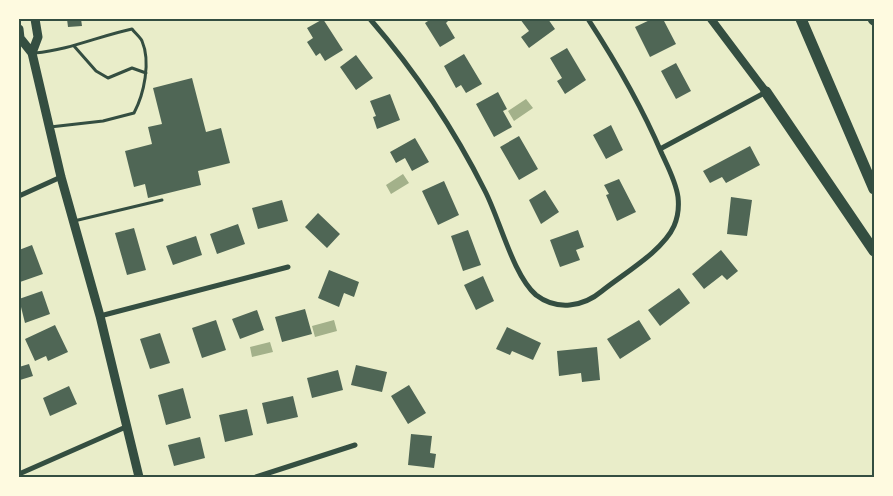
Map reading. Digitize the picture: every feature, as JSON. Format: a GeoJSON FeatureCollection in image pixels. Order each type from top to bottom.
{"type":"FeatureCollection","features":[{"type":"Feature","properties":{"kind":"highway"},"geometry":{"type":"LineString","coordinates":[[801,19],[874,189]]}},
{"type":"Feature","properties":{"kind":"highway"},"geometry":{"type":"LineString","coordinates":[[766,92],[874,251]]}},
{"type":"Feature","properties":{"kind":"main road"},"geometry":{"type":"LineString","coordinates":[[32,53],[38,37],[35,19]]}},
{"type":"Feature","properties":{"kind":"main road"},"geometry":{"type":"LineString","coordinates":[[19,29],[20,38],[32,53],[61,177],[100,316],[139,477]]}},
{"type":"Feature","properties":{"kind":"street"},"geometry":{"type":"LineString","coordinates":[[370,19],[399,52],[452,131],[486,192],[525,284],[538,296],[558,304],[578,305],[597,296],[663,242],[675,226],[679,208],[678,195],[660,150],[633,94],[588,19]]}},
{"type":"Feature","properties":{"kind":"street"},"geometry":{"type":"LineString","coordinates":[[660,150],[766,92],[711,19]]}},
{"type":"Feature","properties":{"kind":"street"},"geometry":{"type":"LineString","coordinates":[[19,196],[61,177]]}},
{"type":"Feature","properties":{"kind":"street"},"geometry":{"type":"LineString","coordinates":[[100,316],[288,267]]}},
{"type":"Feature","properties":{"kind":"street"},"geometry":{"type":"LineString","coordinates":[[19,474],[128,426]]}},
{"type":"Feature","properties":{"kind":"street"},"geometry":{"type":"LineString","coordinates":[[256,477],[355,445]]}},
{"type":"Feature","properties":{"kind":"lane"},"geometry":{"type":"LineString","coordinates":[[32,53],[59,51],[132,29],[142,42],[146,73],[141,99],[134,113],[103,121],[50,127]]}},
{"type":"Feature","properties":{"kind":"lane"},"geometry":{"type":"LineString","coordinates":[[74,46],[96,71],[108,78],[132,68],[146,73]]}},
{"type":"Feature","properties":{"kind":"lane"},"geometry":{"type":"LineString","coordinates":[[74,222],[162,200]]}},
{"type":"Feature","properties":{"kind":"shaded area"},"geometry":{"type":"Polygon","coordinates":[[[526,99],[533,108],[514,121],[508,111],[526,99]]]}},
{"type":"Feature","properties":{"kind":"shaded area"},"geometry":{"type":"Polygon","coordinates":[[[403,174],[409,183],[391,194],[386,185],[403,174]]]}},
{"type":"Feature","properties":{"kind":"shaded area"},"geometry":{"type":"Polygon","coordinates":[[[334,320],[337,331],[315,337],[312,326],[334,320]]]}},
{"type":"Feature","properties":{"kind":"shaded area"},"geometry":{"type":"Polygon","coordinates":[[[270,342],[273,352],[252,357],[250,347],[270,342]]]}},
{"type":"Feature","properties":{"kind":"building"},"geometry":{"type":"Polygon","coordinates":[[[67,19],[81,19],[82,26],[68,27],[67,19]]]}},
{"type":"Feature","properties":{"kind":"building"},"geometry":{"type":"Polygon","coordinates":[[[323,19],[343,50],[325,61],[320,53],[316,56],[307,42],[313,38],[307,28],[323,19]]]}},
{"type":"Feature","properties":{"kind":"building"},"geometry":{"type":"Polygon","coordinates":[[[431,19],[447,19],[446,23],[455,38],[440,47],[425,23],[431,19]]]}},
{"type":"Feature","properties":{"kind":"building"},"geometry":{"type":"Polygon","coordinates":[[[520,19],[544,19],[545,21],[548,19],[555,29],[529,48],[521,37],[529,31],[520,19]]]}},
{"type":"Feature","properties":{"kind":"building"},"geometry":{"type":"Polygon","coordinates":[[[652,19],[663,19],[676,44],[650,57],[635,27],[652,19]]]}},
{"type":"Feature","properties":{"kind":"building"},"geometry":{"type":"Polygon","coordinates":[[[567,48],[586,80],[565,94],[557,81],[562,78],[550,58],[567,48]]]}},
{"type":"Feature","properties":{"kind":"building"},"geometry":{"type":"Polygon","coordinates":[[[464,54],[482,84],[466,93],[461,85],[456,88],[444,66],[464,54]]]}},
{"type":"Feature","properties":{"kind":"building"},"geometry":{"type":"Polygon","coordinates":[[[356,55],[373,78],[356,90],[340,67],[356,55]]]}},
{"type":"Feature","properties":{"kind":"building"},"geometry":{"type":"Polygon","coordinates":[[[676,63],[691,91],[676,99],[661,71],[676,63]]]}},
{"type":"Feature","properties":{"kind":"building"},"geometry":{"type":"Polygon","coordinates":[[[192,78],[206,132],[221,128],[230,163],[198,171],[201,185],[148,198],[145,184],[134,187],[125,151],[152,144],[148,127],[162,124],[153,88],[192,78]]]}},
{"type":"Feature","properties":{"kind":"building"},"geometry":{"type":"Polygon","coordinates":[[[498,92],[507,109],[503,111],[512,127],[494,137],[476,104],[498,92]]]}},
{"type":"Feature","properties":{"kind":"building"},"geometry":{"type":"Polygon","coordinates":[[[390,94],[400,120],[377,129],[373,117],[376,116],[370,101],[390,94]]]}},
{"type":"Feature","properties":{"kind":"building"},"geometry":{"type":"Polygon","coordinates":[[[611,125],[623,150],[606,159],[593,135],[611,125]]]}},
{"type":"Feature","properties":{"kind":"building"},"geometry":{"type":"Polygon","coordinates":[[[519,136],[538,169],[519,180],[500,147],[519,136]]]}},
{"type":"Feature","properties":{"kind":"building"},"geometry":{"type":"Polygon","coordinates":[[[415,138],[429,162],[412,171],[405,158],[396,163],[390,152],[415,138]]]}},
{"type":"Feature","properties":{"kind":"building"},"geometry":{"type":"Polygon","coordinates":[[[750,146],[760,165],[726,183],[722,177],[710,183],[703,171],[750,146]]]}},
{"type":"Feature","properties":{"kind":"building"},"geometry":{"type":"Polygon","coordinates":[[[619,179],[636,212],[617,221],[606,195],[609,194],[604,185],[619,179]]]}},
{"type":"Feature","properties":{"kind":"building"},"geometry":{"type":"Polygon","coordinates":[[[444,181],[459,215],[438,225],[422,191],[444,181]]]}},
{"type":"Feature","properties":{"kind":"building"},"geometry":{"type":"Polygon","coordinates":[[[545,190],[559,212],[541,224],[529,200],[545,190]]]}},
{"type":"Feature","properties":{"kind":"building"},"geometry":{"type":"Polygon","coordinates":[[[731,197],[752,200],[747,236],[727,234],[731,197]]]}},
{"type":"Feature","properties":{"kind":"building"},"geometry":{"type":"Polygon","coordinates":[[[282,200],[288,221],[258,229],[252,208],[282,200]]]}},
{"type":"Feature","properties":{"kind":"building"},"geometry":{"type":"Polygon","coordinates":[[[318,213],[340,234],[327,248],[305,227],[318,213]]]}},
{"type":"Feature","properties":{"kind":"building"},"geometry":{"type":"Polygon","coordinates":[[[238,224],[245,244],[217,254],[210,234],[238,224]]]}},
{"type":"Feature","properties":{"kind":"building"},"geometry":{"type":"Polygon","coordinates":[[[134,228],[146,270],[127,275],[115,233],[134,228]]]}},
{"type":"Feature","properties":{"kind":"building"},"geometry":{"type":"Polygon","coordinates":[[[468,230],[481,265],[463,271],[451,236],[468,230]]]}},
{"type":"Feature","properties":{"kind":"building"},"geometry":{"type":"Polygon","coordinates":[[[578,230],[584,247],[576,250],[580,260],[560,267],[550,240],[578,230]]]}},
{"type":"Feature","properties":{"kind":"building"},"geometry":{"type":"Polygon","coordinates":[[[196,236],[202,255],[173,265],[166,246],[196,236]]]}},
{"type":"Feature","properties":{"kind":"building"},"geometry":{"type":"Polygon","coordinates":[[[32,245],[43,274],[20,282],[19,250],[32,245]]]}},
{"type":"Feature","properties":{"kind":"building"},"geometry":{"type":"Polygon","coordinates":[[[721,250],[738,271],[727,280],[722,275],[704,289],[692,274],[721,250]]]}},
{"type":"Feature","properties":{"kind":"building"},"geometry":{"type":"Polygon","coordinates":[[[329,270],[359,282],[354,297],[344,293],[339,307],[318,298],[329,270]]]}},
{"type":"Feature","properties":{"kind":"building"},"geometry":{"type":"Polygon","coordinates":[[[483,276],[494,301],[476,310],[464,285],[483,276]]]}},
{"type":"Feature","properties":{"kind":"building"},"geometry":{"type":"Polygon","coordinates":[[[679,288],[690,303],[660,326],[648,310],[679,288]]]}},
{"type":"Feature","properties":{"kind":"building"},"geometry":{"type":"Polygon","coordinates":[[[42,291],[50,314],[25,323],[19,299],[42,291]]]}},
{"type":"Feature","properties":{"kind":"building"},"geometry":{"type":"Polygon","coordinates":[[[305,309],[312,334],[282,342],[275,317],[305,309]]]}},
{"type":"Feature","properties":{"kind":"building"},"geometry":{"type":"Polygon","coordinates":[[[257,310],[264,330],[240,339],[232,319],[257,310]]]}},
{"type":"Feature","properties":{"kind":"building"},"geometry":{"type":"Polygon","coordinates":[[[216,320],[226,350],[202,358],[192,328],[216,320]]]}},
{"type":"Feature","properties":{"kind":"building"},"geometry":{"type":"Polygon","coordinates":[[[639,320],[651,339],[620,359],[607,339],[639,320]]]}},
{"type":"Feature","properties":{"kind":"building"},"geometry":{"type":"Polygon","coordinates":[[[55,325],[68,352],[48,361],[46,356],[35,361],[25,339],[55,325]]]}},
{"type":"Feature","properties":{"kind":"building"},"geometry":{"type":"Polygon","coordinates":[[[507,327],[541,343],[533,360],[512,351],[510,355],[496,349],[507,327]]]}},
{"type":"Feature","properties":{"kind":"building"},"geometry":{"type":"Polygon","coordinates":[[[160,333],[170,363],[150,369],[140,339],[160,333]]]}},
{"type":"Feature","properties":{"kind":"building"},"geometry":{"type":"Polygon","coordinates":[[[597,347],[600,380],[582,382],[581,373],[559,376],[557,351],[597,347]]]}},
{"type":"Feature","properties":{"kind":"building"},"geometry":{"type":"Polygon","coordinates":[[[29,364],[33,376],[20,380],[19,367],[29,364]]]}},
{"type":"Feature","properties":{"kind":"building"},"geometry":{"type":"Polygon","coordinates":[[[356,365],[387,372],[382,392],[351,385],[356,365]]]}},
{"type":"Feature","properties":{"kind":"building"},"geometry":{"type":"Polygon","coordinates":[[[338,370],[343,390],[312,398],[307,378],[338,370]]]}},
{"type":"Feature","properties":{"kind":"building"},"geometry":{"type":"Polygon","coordinates":[[[409,385],[426,413],[408,424],[391,396],[409,385]]]}},
{"type":"Feature","properties":{"kind":"building"},"geometry":{"type":"Polygon","coordinates":[[[69,386],[77,404],[50,416],[43,398],[69,386]]]}},
{"type":"Feature","properties":{"kind":"building"},"geometry":{"type":"Polygon","coordinates":[[[183,388],[191,418],[166,425],[158,395],[183,388]]]}},
{"type":"Feature","properties":{"kind":"building"},"geometry":{"type":"Polygon","coordinates":[[[293,396],[298,417],[267,424],[262,403],[293,396]]]}},
{"type":"Feature","properties":{"kind":"building"},"geometry":{"type":"Polygon","coordinates":[[[247,409],[253,435],[225,442],[219,415],[247,409]]]}},
{"type":"Feature","properties":{"kind":"building"},"geometry":{"type":"Polygon","coordinates":[[[411,434],[432,436],[430,453],[436,454],[434,468],[408,465],[411,434]]]}},
{"type":"Feature","properties":{"kind":"building"},"geometry":{"type":"Polygon","coordinates":[[[200,437],[205,458],[174,466],[168,445],[200,437]]]}}]}
